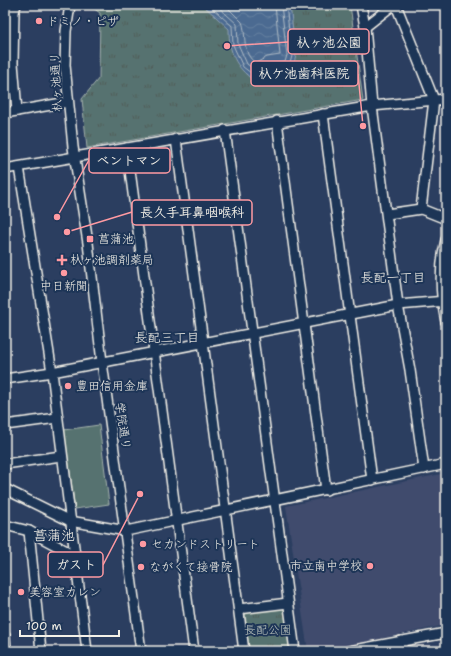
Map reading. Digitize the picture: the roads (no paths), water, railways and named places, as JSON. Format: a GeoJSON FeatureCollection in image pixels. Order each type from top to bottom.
{"type":"FeatureCollection","features":[{"type":"Feature","properties":{"kind":"street","name":"杁ヶ池通り"},"geometry":{"type":"LineString","coordinates":[[70,5],[66,31],[65,65],[74,157]]}},
{"type":"Feature","properties":{"kind":"street"},"geometry":{"type":"LineString","coordinates":[[361,5],[365,27],[372,106],[398,305],[410,370],[424,469]]}},
{"type":"Feature","properties":{"kind":"street"},"geometry":{"type":"LineString","coordinates":[[365,27],[392,5]]}},
{"type":"Feature","properties":{"kind":"street"},"geometry":{"type":"LineString","coordinates":[[396,5],[434,100],[421,209]]}},
{"type":"Feature","properties":{"kind":"street"},"geometry":{"type":"LineString","coordinates":[[12,10],[9,64],[17,111]]}},
{"type":"Feature","properties":{"kind":"street"},"geometry":{"type":"LineString","coordinates":[[5,169],[372,106],[446,99]]}},
{"type":"Feature","properties":{"kind":"street"},"geometry":{"type":"LineString","coordinates":[[5,113],[68,102]]}},
{"type":"Feature","properties":{"kind":"street"},"geometry":{"type":"LineString","coordinates":[[323,114],[372,480]]}},
{"type":"Feature","properties":{"kind":"street"},"geometry":{"type":"LineString","coordinates":[[277,122],[302,323],[326,490]]}},
{"type":"Feature","properties":{"kind":"street"},"geometry":{"type":"LineString","coordinates":[[226,130],[295,651]]}},
{"type":"Feature","properties":{"kind":"street"},"geometry":{"type":"LineString","coordinates":[[176,139],[244,651]]}},
{"type":"Feature","properties":{"kind":"street"},"geometry":{"type":"LineString","coordinates":[[127,148],[194,651]]}},
{"type":"Feature","properties":{"kind":"street","name":"学院通り"},"geometry":{"type":"LineString","coordinates":[[74,157],[88,243],[102,362],[141,651]]}},
{"type":"Feature","properties":{"kind":"street"},"geometry":{"type":"LineString","coordinates":[[19,167],[52,372],[61,456],[76,556],[87,651]]}},
{"type":"Feature","properties":{"kind":"street"},"geometry":{"type":"LineString","coordinates":[[387,214],[421,209],[446,218]]}},
{"type":"Feature","properties":{"kind":"street"},"geometry":{"type":"LineString","coordinates":[[446,240],[441,259],[446,322]]}},
{"type":"Feature","properties":{"kind":"street"},"geometry":{"type":"LineString","coordinates":[[5,379],[52,372],[398,305],[444,301]]}},
{"type":"Feature","properties":{"kind":"street"},"geometry":{"type":"LineString","coordinates":[[5,425],[57,418]]}},
{"type":"Feature","properties":{"kind":"street"},"geometry":{"type":"LineString","coordinates":[[5,464],[61,456]]}},
{"type":"Feature","properties":{"kind":"street"},"geometry":{"type":"LineString","coordinates":[[5,490],[70,521],[126,531],[446,464]]}},
{"type":"Feature","properties":{"kind":"street"},"geometry":{"type":"LineString","coordinates":[[5,525],[29,531],[76,556]]}},
{"type":"Feature","properties":{"kind":"street"},"geometry":{"type":"LineString","coordinates":[[29,531],[42,651]]}},
{"type":"Feature","properties":{"kind":"street"},"geometry":{"type":"LineString","coordinates":[[239,609],[288,603]]}},
{"type":"Feature","properties":{"kind":"street"},"geometry":{"type":"LineString","coordinates":[[349,651],[367,649],[446,632]]}},
{"type":"Feature","properties":{"kind":"street"},"geometry":{"type":"LineString","coordinates":[[5,636],[6,651]]}},
{"type":"Feature","properties":{"kind":"street"},"geometry":{"type":"LineString","coordinates":[[401,641],[403,651]]}},
{"type":"Feature","properties":{"kind":"water"},"geometry":{"type":"Polygon","coordinates":[[[203,5],[290,5],[296,56],[291,73],[272,72],[254,81],[242,70],[234,58],[230,45],[229,29],[203,5]]]}},
{"type":"Feature","properties":{"kind":"place","name":"ドミノ・ピザ"},"geometry":{"type":"Point","coordinates":[39,21]}},
{"type":"Feature","properties":{"kind":"place","name":"杁ヶ池公園"},"geometry":{"type":"Point","coordinates":[227,46]}},
{"type":"Feature","properties":{"kind":"place","name":"杁ケ池歯科医院"},"geometry":{"type":"Point","coordinates":[363,126]}},
{"type":"Feature","properties":{"kind":"place","name":"ベントマン"},"geometry":{"type":"Point","coordinates":[57,217]}},
{"type":"Feature","properties":{"kind":"place","name":"長久手耳鼻咽喉科"},"geometry":{"type":"Point","coordinates":[67,232]}},
{"type":"Feature","properties":{"kind":"place","name":"菖蒲池"},"geometry":{"type":"Point","coordinates":[90,239]}},
{"type":"Feature","properties":{"kind":"place","name":"杁ヶ池調剤薬局"},"geometry":{"type":"Point","coordinates":[62,260]}},
{"type":"Feature","properties":{"kind":"place","name":"中日新聞"},"geometry":{"type":"Point","coordinates":[64,273]}},
{"type":"Feature","properties":{"kind":"place","name":"豊田信用金庫"},"geometry":{"type":"Point","coordinates":[68,386]}},
{"type":"Feature","properties":{"kind":"place","name":"ガスト"},"geometry":{"type":"Point","coordinates":[140,494]}},
{"type":"Feature","properties":{"kind":"place","name":"セカンドストリート"},"geometry":{"type":"Point","coordinates":[143,544]}},
{"type":"Feature","properties":{"kind":"place","name":"市立南中学校"},"geometry":{"type":"Point","coordinates":[370,566]}},
{"type":"Feature","properties":{"kind":"place","name":"ながくて接骨院"},"geometry":{"type":"Point","coordinates":[141,567]}},
{"type":"Feature","properties":{"kind":"place","name":"美容室カレン"},"geometry":{"type":"Point","coordinates":[21,592]}},
{"type":"Feature","properties":{"kind":"district","name":"長配一丁目"},"geometry":{"type":"Point","coordinates":[393,277]}},
{"type":"Feature","properties":{"kind":"district","name":"長配三丁目"},"geometry":{"type":"Point","coordinates":[167,337]}},
{"type":"Feature","properties":{"kind":"district","name":"菖蒲池"},"geometry":{"type":"Point","coordinates":[54,535]}},
{"type":"Feature","properties":{"kind":"park label","name":"長配公園"},"geometry":{"type":"Point","coordinates":[268,630]}}]}
